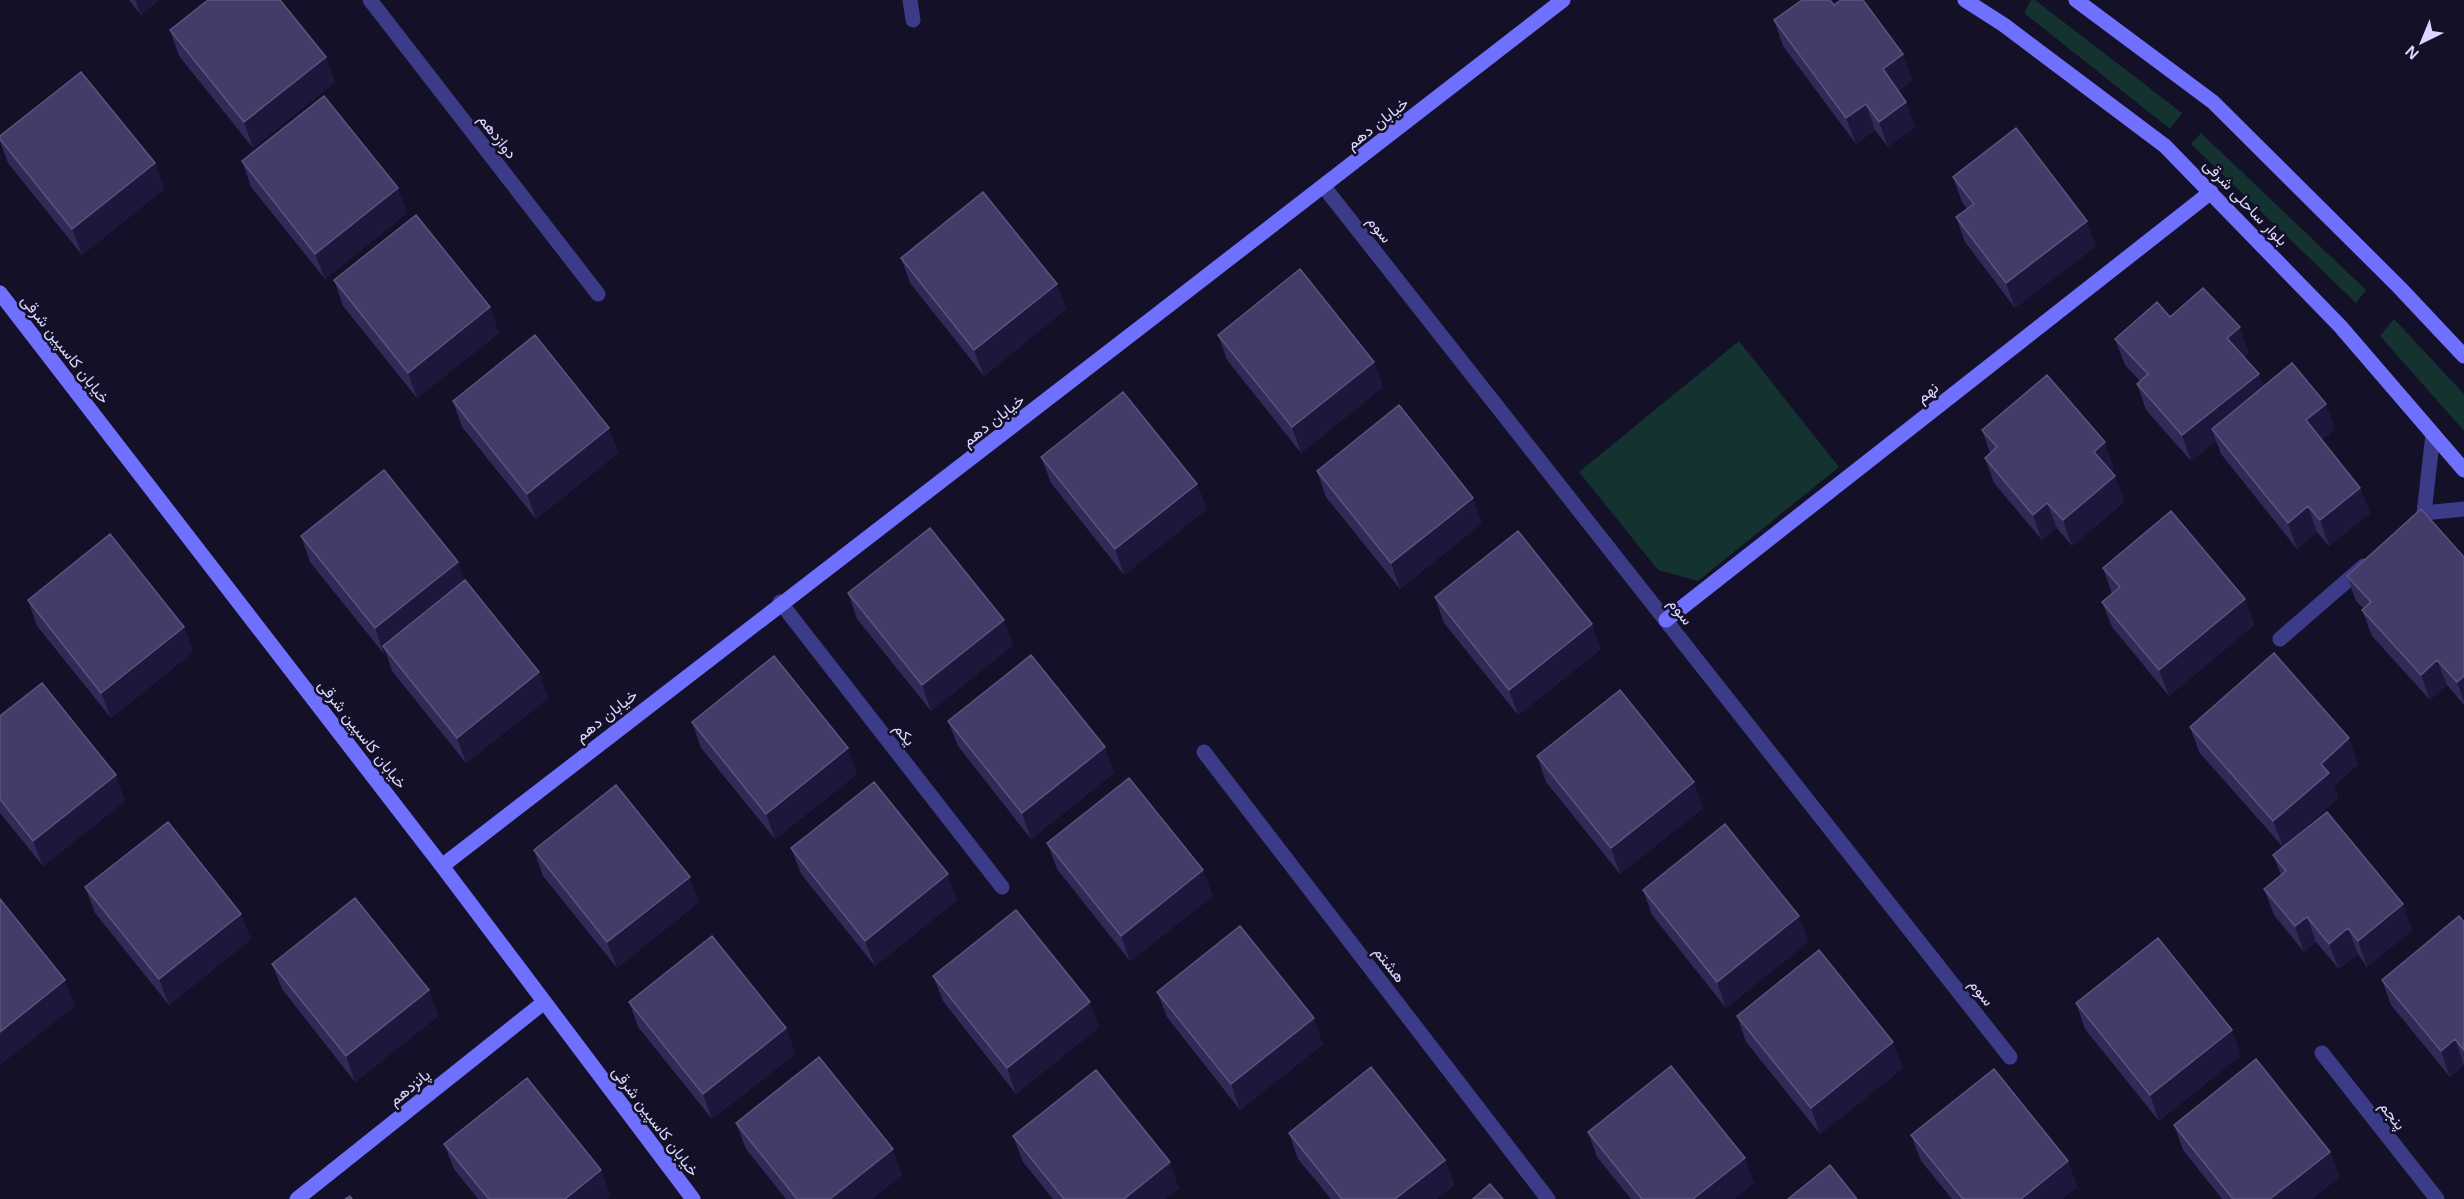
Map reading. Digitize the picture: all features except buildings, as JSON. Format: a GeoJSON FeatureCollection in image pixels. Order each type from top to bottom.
{"type":"FeatureCollection","features":[{"type":"Feature","properties":{"kind":"street","name":"دوازدهم"},"geometry":{"type":"LineString","coordinates":[[370,0],[598,294]]}},
{"type":"Feature","properties":{"kind":"street"},"geometry":{"type":"LineString","coordinates":[[909,0],[913,20]]}},
{"type":"Feature","properties":{"kind":"street","name":"خیابان دهم"},"geometry":{"type":"LineString","coordinates":[[442,866],[780,602],[987,447],[1563,0]]}},
{"type":"Feature","properties":{"kind":"street","name":"بلوار ساحلی شرقی"},"geometry":{"type":"LineString","coordinates":[[1965,0],[2004,25],[2165,146],[2340,326],[2464,470]]}},
{"type":"Feature","properties":{"kind":"street"},"geometry":{"type":"LineString","coordinates":[[2076,0],[2213,102],[2459,339],[2464,356]]}},
{"type":"Feature","properties":{"kind":"street","name":"سوم"},"geometry":{"type":"LineString","coordinates":[[1324,187],[2010,1057]]}},
{"type":"Feature","properties":{"kind":"street","name":"نهم"},"geometry":{"type":"LineString","coordinates":[[1666,620],[2211,192]]}},
{"type":"Feature","properties":{"kind":"street","name":"خیابان کاسپین شرقی"},"geometry":{"type":"LineString","coordinates":[[0,293],[442,866],[543,1003],[693,1199]]}},
{"type":"Feature","properties":{"kind":"street"},"geometry":{"type":"LineString","coordinates":[[2433,434],[2420,517],[2464,510]]}},
{"type":"Feature","properties":{"kind":"street"},"geometry":{"type":"LineString","coordinates":[[2280,639],[2379,552]]}},
{"type":"Feature","properties":{"kind":"street","name":"یکم"},"geometry":{"type":"LineString","coordinates":[[780,602],[1002,887]]}},
{"type":"Feature","properties":{"kind":"street","name":"هشتم"},"geometry":{"type":"LineString","coordinates":[[1204,752],[1548,1199]]}},
{"type":"Feature","properties":{"kind":"street","name":"پانزدهم"},"geometry":{"type":"LineString","coordinates":[[297,1199],[543,1003]]}},
{"type":"Feature","properties":{"kind":"street","name":"پنجم"},"geometry":{"type":"LineString","coordinates":[[2322,1053],[2437,1199]]}},
{"type":"Feature","properties":{"kind":"green space"},"geometry":{"type":"Polygon","coordinates":[[[2031,0],[2035,0],[2182,113],[2170,129],[2024,13],[2031,0]]]}},
{"type":"Feature","properties":{"kind":"green space"},"geometry":{"type":"Polygon","coordinates":[[[2201,133],[2366,290],[2356,303],[2191,144],[2201,133]]]}},
{"type":"Feature","properties":{"kind":"green space"},"geometry":{"type":"Polygon","coordinates":[[[2394,319],[2464,394],[2464,431],[2380,336],[2394,319]]]}},
{"type":"Feature","properties":{"kind":"green space"},"geometry":{"type":"Polygon","coordinates":[[[1739,341],[1839,467],[1698,581],[1658,570],[1579,472],[1739,341]]]}}]}
